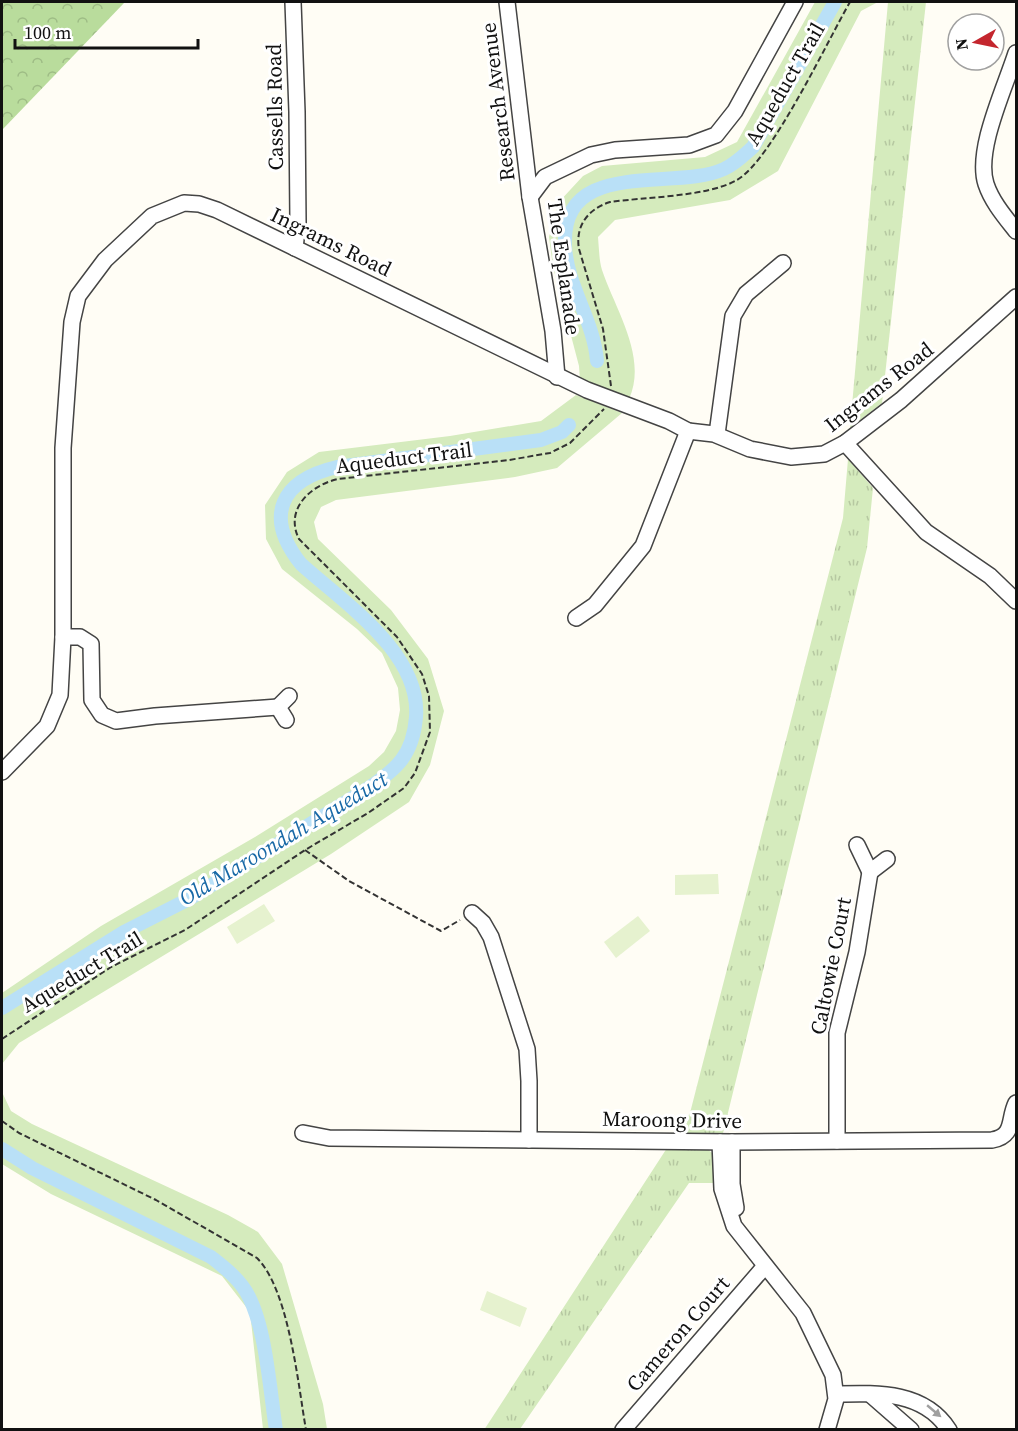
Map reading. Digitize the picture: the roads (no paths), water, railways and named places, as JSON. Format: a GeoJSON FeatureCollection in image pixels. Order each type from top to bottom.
{"type":"FeatureCollection","features":[{"type":"Feature","properties":{"kind":"street","name":"Cassells Road"},"geometry":{"type":"LineString","coordinates":[[293,2],[298,222],[295,248]]}},
{"type":"Feature","properties":{"kind":"street","name":"Research Avenue"},"geometry":{"type":"LineString","coordinates":[[507,2],[530,197]]}},
{"type":"Feature","properties":{"kind":"street","name":"The Esplanade"},"geometry":{"type":"LineString","coordinates":[[557,377],[553,331],[530,197],[545,177],[591,155],[615,150],[689,145],[716,135],[735,111],[795,2]]}},
{"type":"Feature","properties":{"kind":"street"},"geometry":{"type":"LineString","coordinates":[[1017,53],[986,148],[983,167],[989,191],[1017,231]]}},
{"type":"Feature","properties":{"kind":"street","name":"Ingrams Road"},"geometry":{"type":"LineString","coordinates":[[2,772],[38,737],[51,719],[60,695],[63,637],[63,448],[72,322],[76,304],[83,287],[130,235],[152,216],[176,204],[206,206],[557,377],[612,400],[669,421],[688,431],[717,434],[750,449],[790,457],[816,456],[845,443],[927,378],[1017,297]]}},
{"type":"Feature","properties":{"kind":"street"},"geometry":{"type":"LineString","coordinates":[[717,434],[733,316],[746,294],[783,262]]}},
{"type":"Feature","properties":{"kind":"street"},"geometry":{"type":"LineString","coordinates":[[576,618],[595,605],[643,546],[688,431]]}},
{"type":"Feature","properties":{"kind":"street"},"geometry":{"type":"LineString","coordinates":[[845,443],[926,532],[990,576],[1017,601]]}},
{"type":"Feature","properties":{"kind":"street"},"geometry":{"type":"LineString","coordinates":[[63,637],[80,637],[91,644],[92,700],[96,708],[109,719],[124,721],[155,716],[282,714],[289,696]]}},
{"type":"Feature","properties":{"kind":"street","name":"Caltowie Court"},"geometry":{"type":"LineString","coordinates":[[837,1141],[837,1033],[857,952],[870,872],[857,846]]}},
{"type":"Feature","properties":{"kind":"street","name":"Caltowie Court"},"geometry":{"type":"LineString","coordinates":[[870,872],[887,859]]}},
{"type":"Feature","properties":{"kind":"street"},"geometry":{"type":"LineString","coordinates":[[472,913],[483,923],[491,937],[526,1049],[530,1081],[529,1140]]}},
{"type":"Feature","properties":{"kind":"street","name":"Maroong Drive"},"geometry":{"type":"LineString","coordinates":[[303,1133],[329,1138],[726,1142],[992,1140],[1002,1138],[1013,1130],[1017,1103]]}},
{"type":"Feature","properties":{"kind":"street"},"geometry":{"type":"LineString","coordinates":[[726,1142],[732,1191],[744,1237],[808,1323],[833,1375],[836,1394],[826,1430]]}},
{"type":"Feature","properties":{"kind":"street","name":"Cameron Court"},"geometry":{"type":"LineString","coordinates":[[623,1430],[765,1266]]}},
{"type":"Feature","properties":{"kind":"street"},"geometry":{"type":"LineString","coordinates":[[836,1394],[871,1395],[909,1400],[932,1408],[949,1430]]}},
{"type":"Feature","properties":{"kind":"street"},"geometry":{"type":"LineString","coordinates":[[871,1395],[906,1424]]}},
{"type":"Feature","properties":{"kind":"street"},"geometry":{"type":"LineString","coordinates":[[906,1424],[901,1407],[909,1400]]}},
{"type":"Feature","properties":{"kind":"waterway","name":"Old Maroondah Aqueduct"},"geometry":{"type":"LineString","coordinates":[[597,361],[591,332],[570,275],[565,246],[569,218],[581,199],[600,188],[624,182],[703,175],[732,165],[753,147],[835,2]]}},
{"type":"Feature","properties":{"kind":"waterway","name":"Old Maroondah Aqueduct"},"geometry":{"type":"LineString","coordinates":[[2,1008],[124,932],[189,899],[367,789],[387,775],[402,760],[411,741],[416,717],[414,694],[406,672],[393,651],[376,631],[301,564],[289,547],[281,516],[284,502],[291,491],[302,481],[337,467],[541,440],[562,432],[569,425]]}},
{"type":"Feature","properties":{"kind":"waterway","name":"Old Maroondah Aqueduct"},"geometry":{"type":"LineString","coordinates":[[2,1149],[32,1168],[211,1257],[237,1280],[246,1291],[260,1326],[276,1430]]}}]}
